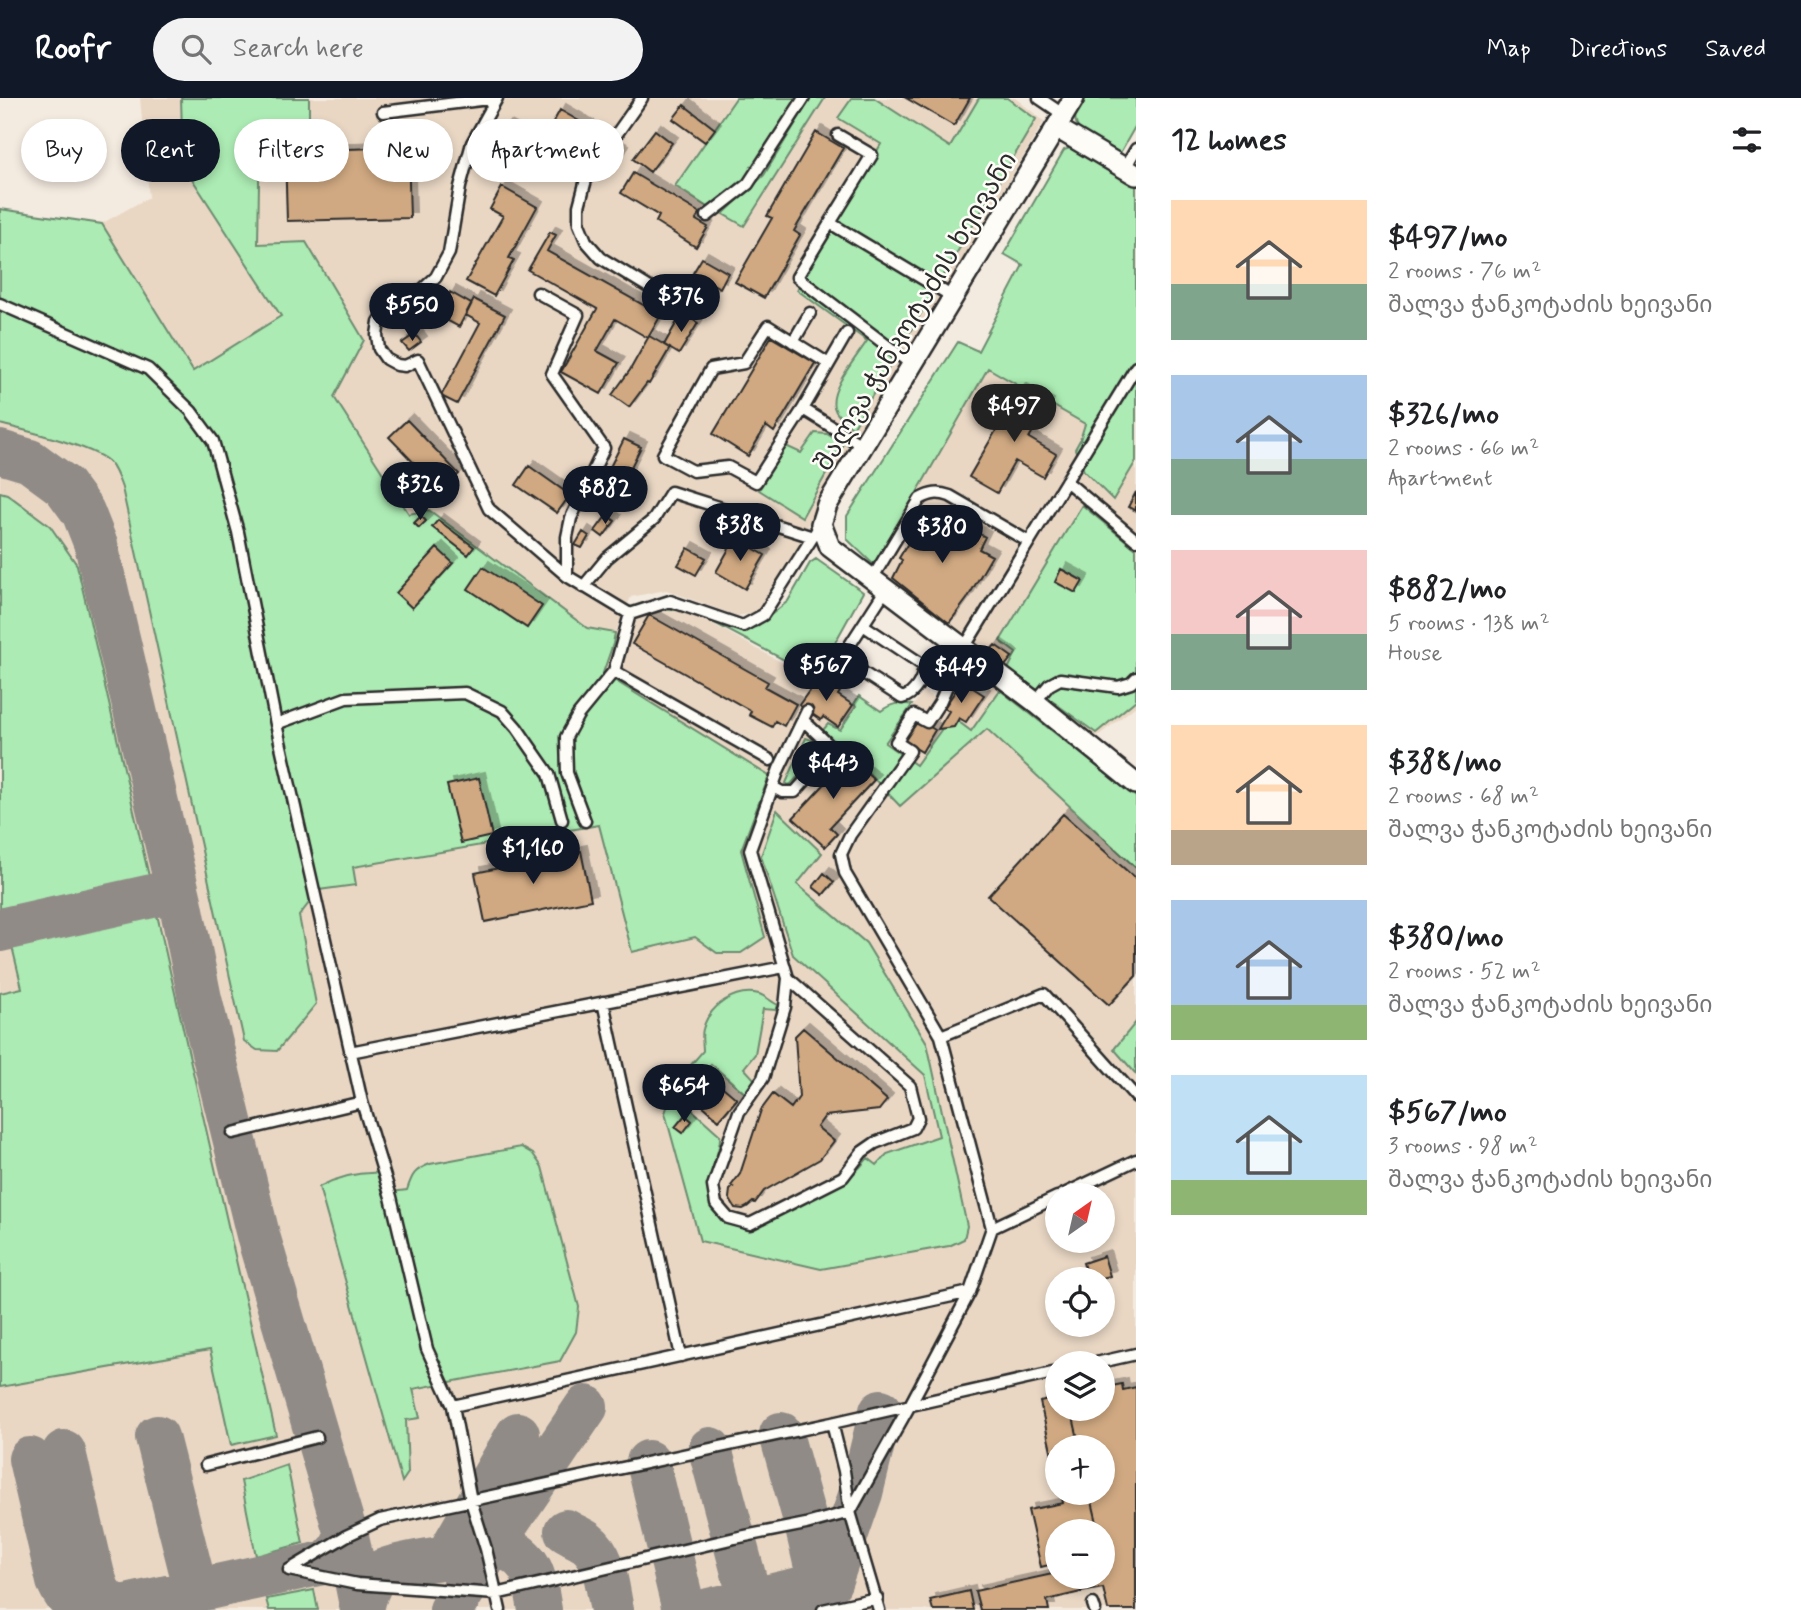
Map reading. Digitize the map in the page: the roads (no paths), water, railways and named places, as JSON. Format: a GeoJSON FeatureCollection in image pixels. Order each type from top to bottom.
{"type":"FeatureCollection","features":[{"type":"Feature","properties":{"kind":"street"},"geometry":{"type":"LineString","coordinates":[[1065,114],[1130,172]]}},
{"type":"Feature","properties":{"kind":"street","name":"შალვა ჭანკოტაძის ხეივანი"},"geometry":{"type":"LineString","coordinates":[[817,530],[827,505],[911,364],[1065,114]]}},
{"type":"Feature","properties":{"kind":"street"},"geometry":{"type":"LineString","coordinates":[[817,530],[830,547],[1035,702],[1136,784]]}},
{"type":"Feature","properties":{"kind":"lane"},"geometry":{"type":"LineString","coordinates":[[383,112],[497,98],[472,143],[460,187],[449,253],[436,277],[383,316],[377,335],[379,349],[386,359],[405,366],[418,360],[489,509],[567,576],[583,587],[630,614],[670,601],[743,626],[763,615],[817,530],[671,492],[654,519],[607,558],[583,587]]}},
{"type":"Feature","properties":{"kind":"lane"},"geometry":{"type":"LineString","coordinates":[[642,98],[587,176],[579,206],[579,224],[586,241],[601,258],[663,296]]}},
{"type":"Feature","properties":{"kind":"lane"},"geometry":{"type":"LineString","coordinates":[[707,216],[748,184],[804,98]]}},
{"type":"Feature","properties":{"kind":"lane"},"geometry":{"type":"LineString","coordinates":[[1039,98],[1065,114]]}},
{"type":"Feature","properties":{"kind":"lane"},"geometry":{"type":"LineString","coordinates":[[838,135],[872,155],[796,277],[911,364]]}},
{"type":"Feature","properties":{"kind":"lane"},"geometry":{"type":"LineString","coordinates":[[1130,172],[1136,149]]}},
{"type":"Feature","properties":{"kind":"lane"},"geometry":{"type":"LineString","coordinates":[[830,223],[953,296]]}},
{"type":"Feature","properties":{"kind":"lane"},"geometry":{"type":"LineString","coordinates":[[538,293],[579,315],[552,374],[604,448],[572,518],[567,537],[567,576]]}},
{"type":"Feature","properties":{"kind":"lane"},"geometry":{"type":"LineString","coordinates":[[0,304],[148,369],[191,411],[213,441],[238,532],[276,724],[362,1102],[391,1197],[427,1349],[453,1406],[471,1501],[486,1549],[500,1610]]}},
{"type":"Feature","properties":{"kind":"lane"},"geometry":{"type":"LineString","coordinates":[[793,342],[810,313]]}},
{"type":"Feature","properties":{"kind":"lane"},"geometry":{"type":"LineString","coordinates":[[829,364],[768,326],[744,363],[711,369],[663,455],[693,471],[728,467],[756,482],[803,409],[847,333]]}},
{"type":"Feature","properties":{"kind":"lane"},"geometry":{"type":"LineString","coordinates":[[1045,1375],[911,1405],[832,1423],[380,1520],[346,1536],[289,1570],[357,1584],[496,1594],[850,1512],[911,1405],[970,1292],[992,1228],[941,1036],[845,873],[841,854],[850,835],[911,751],[896,742],[914,715],[927,722],[940,702],[964,648],[1136,368]]}},
{"type":"Feature","properties":{"kind":"lane"},"geometry":{"type":"LineString","coordinates":[[803,409],[863,446]]}},
{"type":"Feature","properties":{"kind":"lane"},"geometry":{"type":"LineString","coordinates":[[1066,481],[1136,540]]}},
{"type":"Feature","properties":{"kind":"lane"},"geometry":{"type":"LineString","coordinates":[[826,682],[863,625],[879,584],[920,499],[929,494],[950,496],[1029,542]]}},
{"type":"Feature","properties":{"kind":"lane"},"geometry":{"type":"LineString","coordinates":[[585,821],[568,773],[566,737],[578,715],[614,671],[630,614]]}},
{"type":"Feature","properties":{"kind":"lane"},"geometry":{"type":"LineString","coordinates":[[842,659],[902,698],[910,695],[923,676],[923,665],[863,625]]}},
{"type":"Feature","properties":{"kind":"lane"},"geometry":{"type":"LineString","coordinates":[[614,671],[770,760]]}},
{"type":"Feature","properties":{"kind":"lane"},"geometry":{"type":"LineString","coordinates":[[1035,702],[1049,685],[1060,679],[1118,687],[1131,683],[1136,678]]}},
{"type":"Feature","properties":{"kind":"lane"},"geometry":{"type":"LineString","coordinates":[[276,724],[345,698],[465,693],[502,711],[517,728],[550,775],[562,820]]}},
{"type":"Feature","properties":{"kind":"lane"},"geometry":{"type":"LineString","coordinates":[[773,787],[782,792],[795,792],[830,753],[827,743],[805,715],[779,769],[750,850],[788,978],[785,1007],[763,1078],[739,1112],[713,1186],[716,1204],[728,1218],[743,1223],[750,1224],[843,1177],[863,1152],[875,1143],[914,1128],[918,1118],[910,1086],[788,978]]}},
{"type":"Feature","properties":{"kind":"lane"},"geometry":{"type":"LineString","coordinates":[[350,1052],[784,967]]}},
{"type":"Feature","properties":{"kind":"lane"},"geometry":{"type":"LineString","coordinates":[[941,1036],[1044,993],[1136,1097]]}},
{"type":"Feature","properties":{"kind":"lane"},"geometry":{"type":"LineString","coordinates":[[603,1002],[681,1356]]}},
{"type":"Feature","properties":{"kind":"lane"},"geometry":{"type":"LineString","coordinates":[[233,1133],[362,1102]]}},
{"type":"Feature","properties":{"kind":"lane"},"geometry":{"type":"LineString","coordinates":[[1087,1183],[1136,1160]]}},
{"type":"Feature","properties":{"kind":"lane"},"geometry":{"type":"LineString","coordinates":[[992,1228],[1045,1203]]}},
{"type":"Feature","properties":{"kind":"lane"},"geometry":{"type":"LineString","coordinates":[[453,1406],[970,1292]]}},
{"type":"Feature","properties":{"kind":"lane"},"geometry":{"type":"LineString","coordinates":[[1115,1359],[1136,1354]]}},
{"type":"Feature","properties":{"kind":"lane"},"geometry":{"type":"LineString","coordinates":[[832,1423],[850,1512],[879,1610]]}},
{"type":"Feature","properties":{"kind":"lane"},"geometry":{"type":"LineString","coordinates":[[206,1465],[317,1437]]}},
{"type":"Feature","properties":{"kind":"lane"},"geometry":{"type":"LineString","coordinates":[[823,1610],[877,1598]]}}]}
